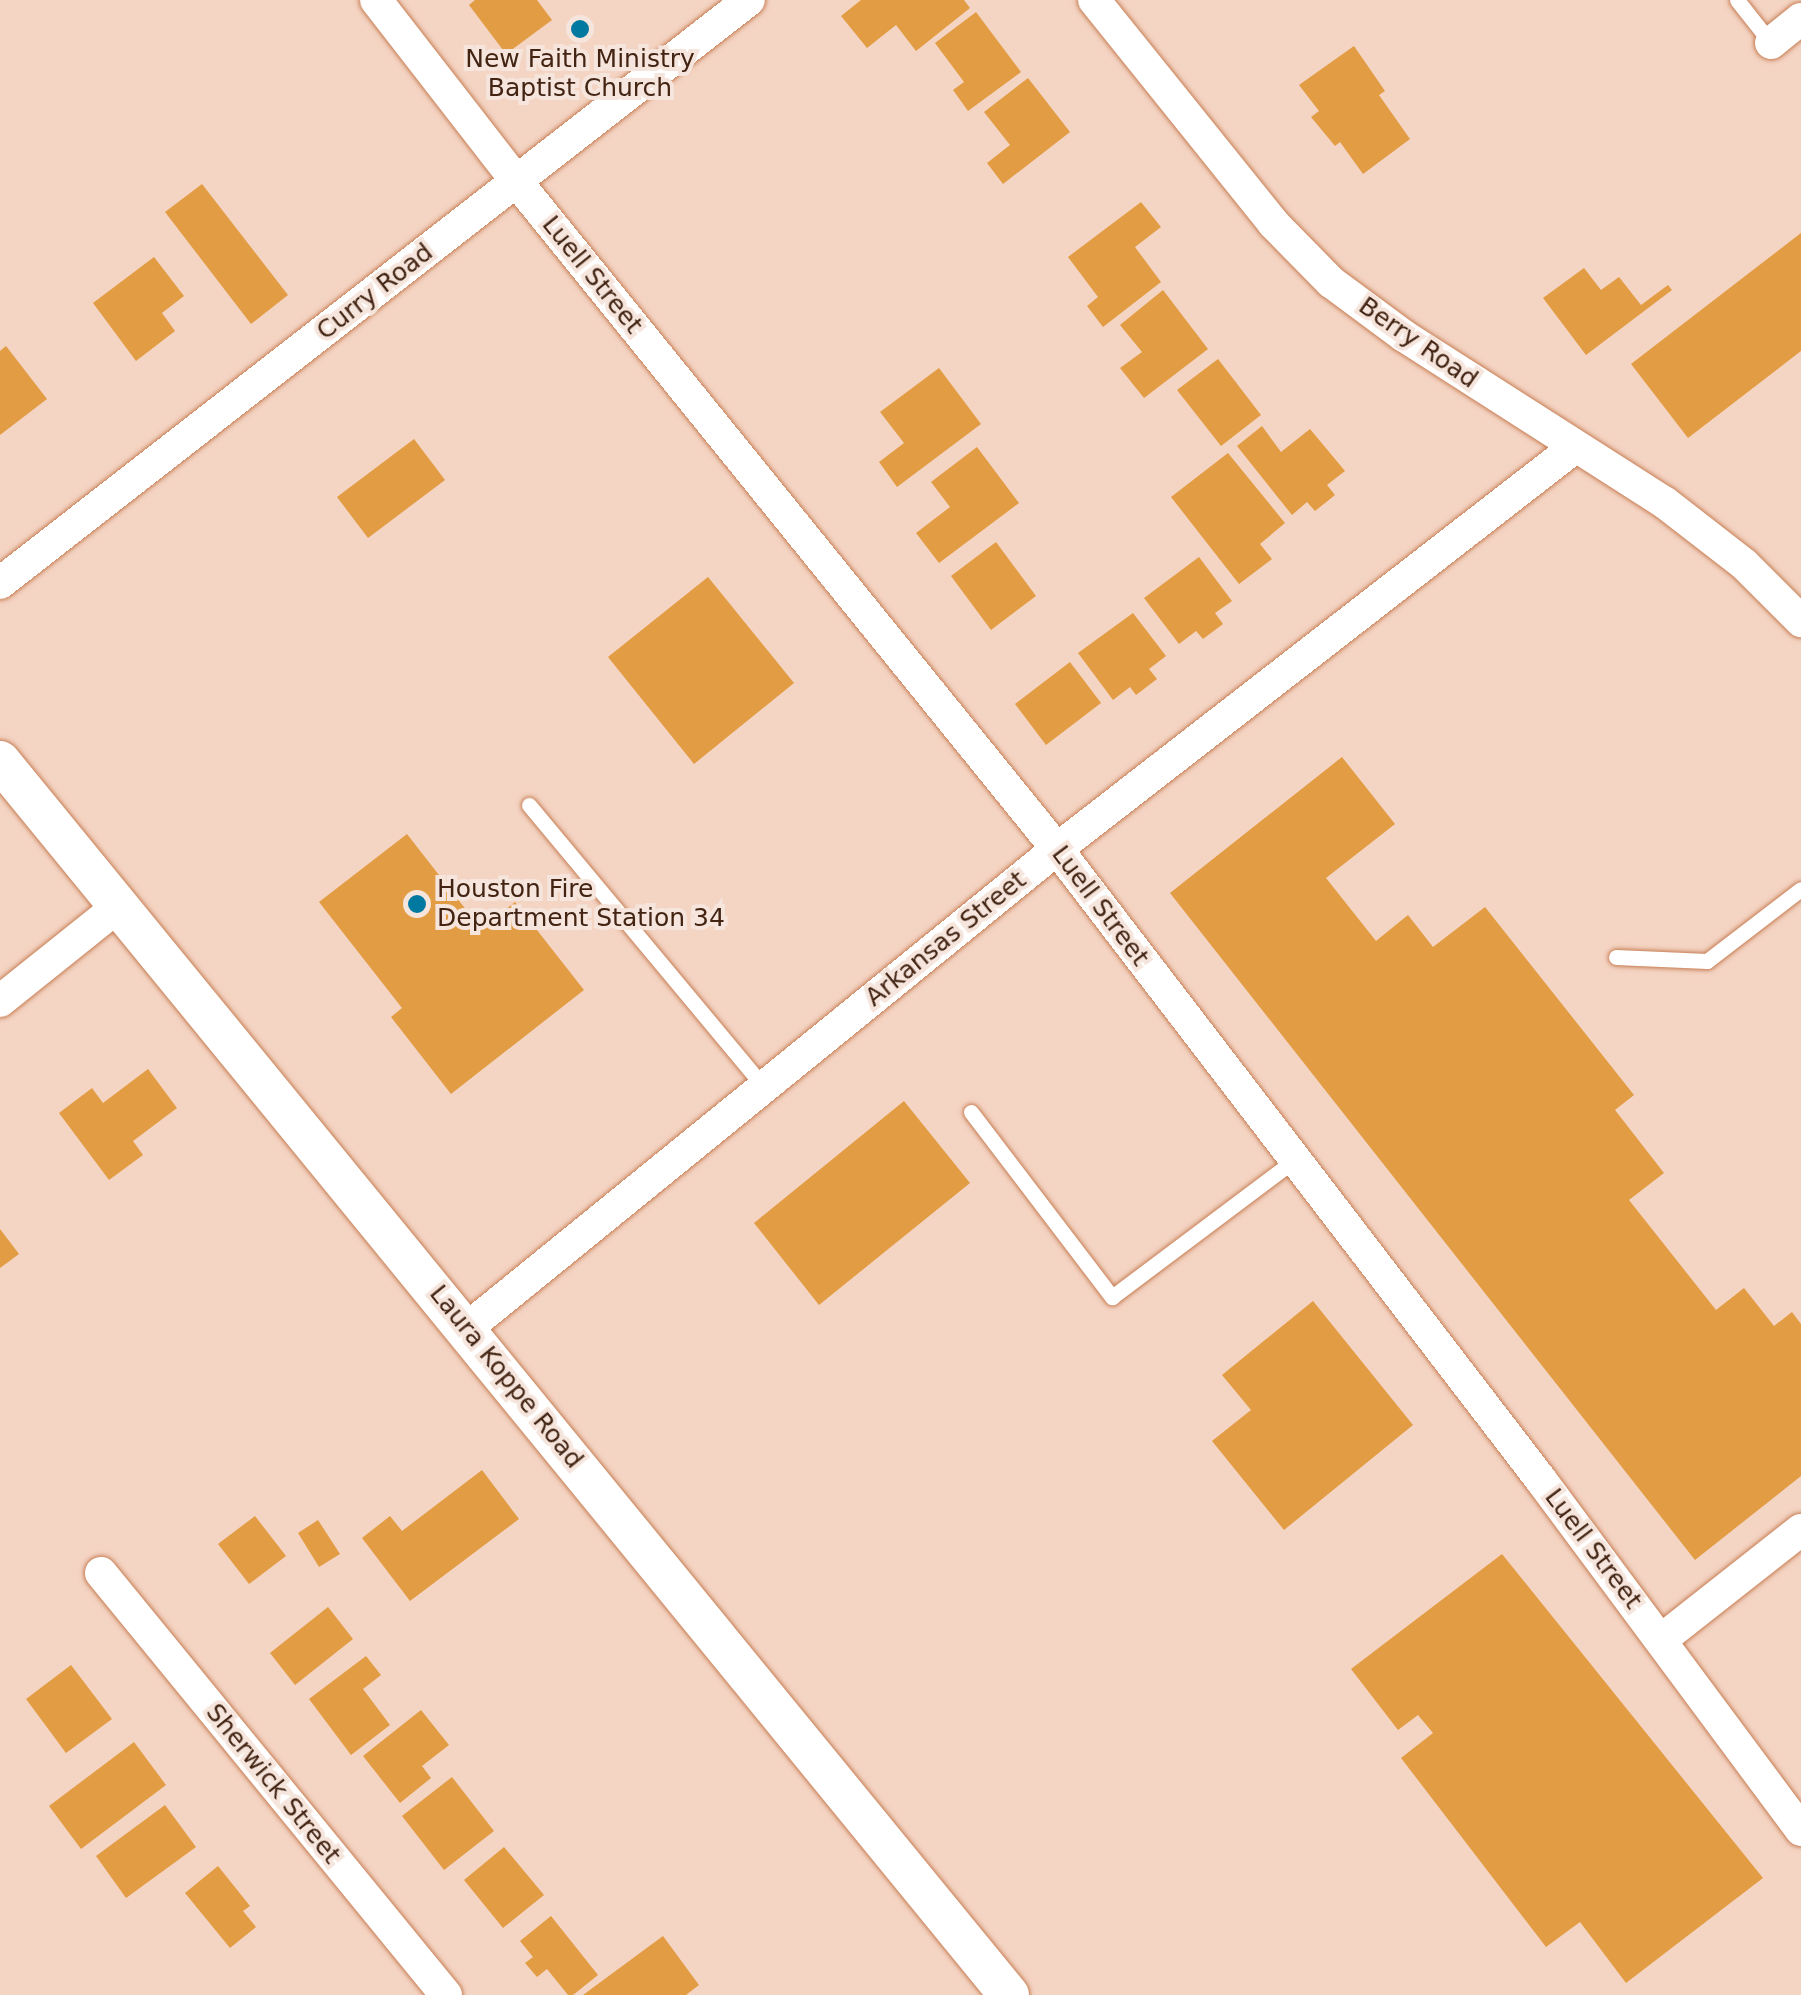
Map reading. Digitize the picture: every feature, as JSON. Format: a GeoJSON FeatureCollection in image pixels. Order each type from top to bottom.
{"type":"FeatureCollection","features":[{"type":"Feature","properties":{"kind":"street","name":"Luell Street"},"geometry":{"type":"LineString","coordinates":[[376,0],[517,182],[1057,849],[1661,1640],[1801,1830]]}},
{"type":"Feature","properties":{"kind":"street","name":"Curry Road"},"geometry":{"type":"LineString","coordinates":[[0,584],[749,0]]}},
{"type":"Feature","properties":{"kind":"street","name":"Berry Road"},"geometry":{"type":"LineString","coordinates":[[1094,0],[1273,223],[1331,282],[1404,336],[1704,533],[1744,564],[1801,621]]}},
{"type":"Feature","properties":{"kind":"street"},"geometry":{"type":"LineString","coordinates":[[1771,42],[1801,19]]}},
{"type":"Feature","properties":{"kind":"street","name":"Arkansas Street"},"geometry":{"type":"LineString","coordinates":[[466,1328],[1057,849],[1575,447]]}},
{"type":"Feature","properties":{"kind":"street","name":"Laura Koppe Road"},"geometry":{"type":"LineString","coordinates":[[0,761],[1009,1995]]}},
{"type":"Feature","properties":{"kind":"street"},"geometry":{"type":"LineString","coordinates":[[0,1001],[120,905]]}},
{"type":"Feature","properties":{"kind":"street"},"geometry":{"type":"LineString","coordinates":[[1661,1640],[1801,1530]]}},
{"type":"Feature","properties":{"kind":"street","name":"Sherwick Street"},"geometry":{"type":"LineString","coordinates":[[101,1572],[446,1995]]}},
{"type":"Feature","properties":{"kind":"lane"},"geometry":{"type":"LineString","coordinates":[[1737,0],[1771,42]]}},
{"type":"Feature","properties":{"kind":"lane"},"geometry":{"type":"LineString","coordinates":[[529,805],[764,1087]]}},
{"type":"Feature","properties":{"kind":"lane"},"geometry":{"type":"LineString","coordinates":[[1616,957],[1707,960],[1801,889]]}},
{"type":"Feature","properties":{"kind":"lane"},"geometry":{"type":"LineString","coordinates":[[970,1112],[1112,1296],[1293,1161]]}},
{"type":"Feature","properties":{"kind":"building"},"geometry":{"type":"Polygon","coordinates":[[[475,0],[537,0],[552,20],[506,54],[469,5],[475,0]]]}},
{"type":"Feature","properties":{"kind":"building"},"geometry":{"type":"Polygon","coordinates":[[[861,0],[964,0],[970,8],[916,51],[896,25],[867,48],[841,16],[861,0]]]}},
{"type":"Feature","properties":{"kind":"building"},"geometry":{"type":"Polygon","coordinates":[[[976,12],[1021,72],[968,111],[953,90],[964,82],[935,43],[976,12]]]}},
{"type":"Feature","properties":{"kind":"building"},"geometry":{"type":"Polygon","coordinates":[[[1354,46],[1385,91],[1379,95],[1410,139],[1363,174],[1340,142],[1335,146],[1311,117],[1319,111],[1299,85],[1354,46]]]}},
{"type":"Feature","properties":{"kind":"building"},"geometry":{"type":"Polygon","coordinates":[[[1028,78],[1070,132],[1003,184],[987,163],[1010,145],[984,112],[1028,78]]]}},
{"type":"Feature","properties":{"kind":"building"},"geometry":{"type":"Polygon","coordinates":[[[202,184],[288,295],[251,324],[165,212],[202,184]]]}},
{"type":"Feature","properties":{"kind":"building"},"geometry":{"type":"Polygon","coordinates":[[[1141,202],[1161,227],[1135,247],[1161,282],[1103,327],[1087,306],[1098,297],[1068,257],[1141,202]]]}},
{"type":"Feature","properties":{"kind":"building"},"geometry":{"type":"Polygon","coordinates":[[[1801,233],[1801,351],[1688,438],[1631,364],[1801,233]]]}},
{"type":"Feature","properties":{"kind":"building"},"geometry":{"type":"Polygon","coordinates":[[[154,257],[184,296],[162,313],[175,331],[136,361],[93,303],[154,257]]]}},
{"type":"Feature","properties":{"kind":"building"},"geometry":{"type":"Polygon","coordinates":[[[1584,268],[1601,290],[1619,277],[1641,305],[1668,285],[1672,290],[1586,355],[1543,298],[1584,268]]]}},
{"type":"Feature","properties":{"kind":"building"},"geometry":{"type":"Polygon","coordinates":[[[1163,290],[1208,349],[1144,398],[1120,368],[1142,352],[1120,325],[1163,290]]]}},
{"type":"Feature","properties":{"kind":"building"},"geometry":{"type":"Polygon","coordinates":[[[6,346],[47,399],[0,435],[0,351],[6,346]]]}},
{"type":"Feature","properties":{"kind":"building"},"geometry":{"type":"Polygon","coordinates":[[[1218,359],[1261,415],[1221,446],[1177,390],[1218,359]]]}},
{"type":"Feature","properties":{"kind":"building"},"geometry":{"type":"Polygon","coordinates":[[[939,368],[981,424],[897,487],[879,462],[904,443],[880,412],[939,368]]]}},
{"type":"Feature","properties":{"kind":"building"},"geometry":{"type":"Polygon","coordinates":[[[1262,426],[1281,452],[1310,429],[1345,471],[1327,485],[1335,495],[1315,511],[1307,502],[1292,515],[1237,446],[1262,426]]]}},
{"type":"Feature","properties":{"kind":"building"},"geometry":{"type":"Polygon","coordinates":[[[414,439],[445,480],[368,538],[337,497],[414,439]]]}},
{"type":"Feature","properties":{"kind":"building"},"geometry":{"type":"Polygon","coordinates":[[[977,447],[1019,503],[939,563],[916,533],[950,507],[931,482],[977,447]]]}},
{"type":"Feature","properties":{"kind":"building"},"geometry":{"type":"Polygon","coordinates":[[[1228,453],[1285,523],[1260,544],[1272,559],[1239,584],[1171,497],[1228,453]]]}},
{"type":"Feature","properties":{"kind":"building"},"geometry":{"type":"Polygon","coordinates":[[[996,542],[1036,596],[991,630],[951,576],[996,542]]]}},
{"type":"Feature","properties":{"kind":"building"},"geometry":{"type":"Polygon","coordinates":[[[1199,557],[1232,601],[1215,613],[1223,624],[1203,639],[1196,631],[1179,644],[1144,598],[1199,557]]]}},
{"type":"Feature","properties":{"kind":"building"},"geometry":{"type":"Polygon","coordinates":[[[708,577],[794,683],[694,764],[608,657],[708,577]]]}},
{"type":"Feature","properties":{"kind":"building"},"geometry":{"type":"Polygon","coordinates":[[[1133,613],[1166,656],[1149,669],[1157,679],[1136,695],[1130,687],[1113,700],[1078,653],[1133,613]]]}},
{"type":"Feature","properties":{"kind":"building"},"geometry":{"type":"Polygon","coordinates":[[[1070,662],[1101,703],[1046,745],[1015,704],[1070,662]]]}},
{"type":"Feature","properties":{"kind":"building"},"geometry":{"type":"Polygon","coordinates":[[[1342,757],[1395,824],[1326,878],[1376,941],[1408,915],[1433,947],[1485,907],[1634,1095],[1615,1110],[1664,1173],[1629,1200],[1716,1310],[1744,1288],[1774,1326],[1792,1312],[1801,1324],[1801,1476],[1695,1560],[1170,893],[1342,757]]]}},
{"type":"Feature","properties":{"kind":"building"},"geometry":{"type":"Polygon","coordinates":[[[407,834],[481,929],[515,902],[584,990],[451,1094],[391,1017],[402,1008],[319,902],[407,834]]]}},
{"type":"Feature","properties":{"kind":"building"},"geometry":{"type":"Polygon","coordinates":[[[148,1069],[177,1108],[133,1141],[143,1155],[109,1180],[59,1113],[92,1088],[103,1103],[148,1069]]]}},
{"type":"Feature","properties":{"kind":"building"},"geometry":{"type":"Polygon","coordinates":[[[904,1101],[970,1183],[819,1305],[754,1223],[904,1101]]]}},
{"type":"Feature","properties":{"kind":"building"},"geometry":{"type":"Polygon","coordinates":[[[0,1229],[19,1254],[0,1268],[0,1229]]]}},
{"type":"Feature","properties":{"kind":"building"},"geometry":{"type":"Polygon","coordinates":[[[1313,1301],[1413,1425],[1284,1530],[1212,1441],[1251,1410],[1222,1375],[1313,1301]]]}},
{"type":"Feature","properties":{"kind":"building"},"geometry":{"type":"Polygon","coordinates":[[[482,1470],[519,1519],[410,1601],[362,1538],[390,1516],[402,1531],[482,1470]]]}},
{"type":"Feature","properties":{"kind":"building"},"geometry":{"type":"Polygon","coordinates":[[[255,1516],[286,1556],[249,1584],[218,1544],[255,1516]]]}},
{"type":"Feature","properties":{"kind":"building"},"geometry":{"type":"Polygon","coordinates":[[[318,1520],[340,1554],[319,1567],[298,1533],[318,1520]]]}},
{"type":"Feature","properties":{"kind":"building"},"geometry":{"type":"Polygon","coordinates":[[[1502,1554],[1763,1878],[1626,1983],[1580,1922],[1546,1947],[1401,1758],[1433,1733],[1418,1715],[1398,1730],[1351,1669],[1502,1554]]]}},
{"type":"Feature","properties":{"kind":"building"},"geometry":{"type":"Polygon","coordinates":[[[328,1607],[353,1639],[295,1685],[270,1653],[328,1607]]]}},
{"type":"Feature","properties":{"kind":"building"},"geometry":{"type":"Polygon","coordinates":[[[366,1656],[381,1675],[363,1689],[390,1725],[351,1755],[309,1699],[366,1656]]]}},
{"type":"Feature","properties":{"kind":"building"},"geometry":{"type":"Polygon","coordinates":[[[71,1665],[112,1719],[66,1753],[26,1699],[71,1665]]]}},
{"type":"Feature","properties":{"kind":"building"},"geometry":{"type":"Polygon","coordinates":[[[421,1710],[449,1745],[422,1766],[431,1778],[400,1803],[363,1756],[421,1710]]]}},
{"type":"Feature","properties":{"kind":"building"},"geometry":{"type":"Polygon","coordinates":[[[134,1742],[166,1785],[81,1849],[49,1806],[134,1742]]]}},
{"type":"Feature","properties":{"kind":"building"},"geometry":{"type":"Polygon","coordinates":[[[452,1777],[494,1831],[444,1870],[402,1816],[452,1777]]]}},
{"type":"Feature","properties":{"kind":"building"},"geometry":{"type":"Polygon","coordinates":[[[165,1805],[196,1847],[126,1898],[96,1856],[165,1805]]]}},
{"type":"Feature","properties":{"kind":"building"},"geometry":{"type":"Polygon","coordinates":[[[504,1847],[544,1895],[503,1928],[464,1880],[504,1847]]]}},
{"type":"Feature","properties":{"kind":"building"},"geometry":{"type":"Polygon","coordinates":[[[218,1866],[250,1906],[243,1911],[256,1927],[230,1948],[185,1893],[218,1866]]]}},
{"type":"Feature","properties":{"kind":"building"},"geometry":{"type":"Polygon","coordinates":[[[551,1916],[598,1975],[573,1995],[568,1995],[547,1969],[537,1977],[525,1963],[533,1957],[520,1941],[551,1916]]]}},
{"type":"Feature","properties":{"kind":"building"},"geometry":{"type":"Polygon","coordinates":[[[663,1936],[699,1985],[686,1995],[583,1995],[663,1936]]]}},
{"type":"Feature","properties":{"kind":"place","name":"New Faith Ministry Baptist Church"},"geometry":{"type":"Point","coordinates":[580,29]}},
{"type":"Feature","properties":{"kind":"place","name":"Houston Fire Department Station 34"},"geometry":{"type":"Point","coordinates":[417,904]}}]}
